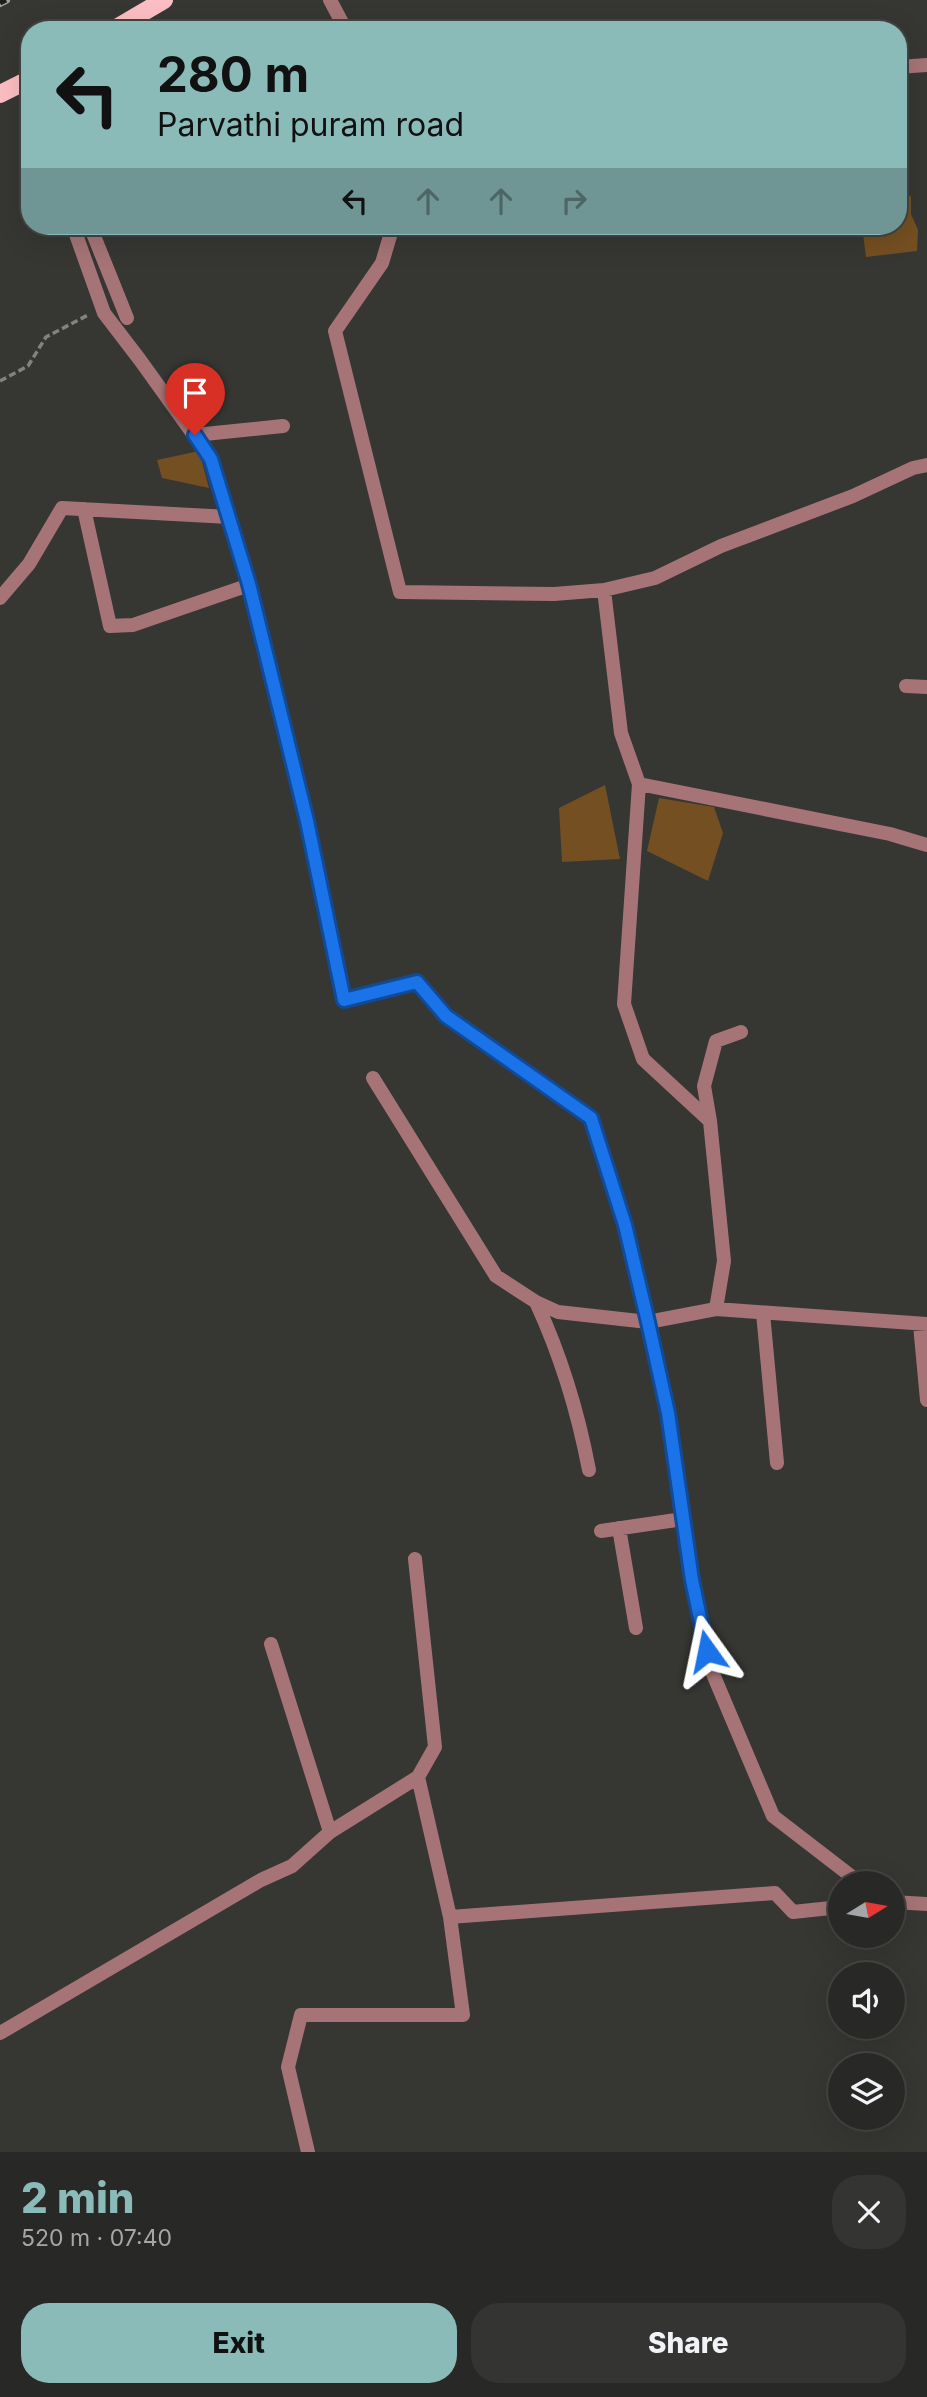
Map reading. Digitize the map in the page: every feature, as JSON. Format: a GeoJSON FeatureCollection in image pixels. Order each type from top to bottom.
{"type":"FeatureCollection","features":[{"type":"Feature","properties":{"kind":"main road"},"geometry":{"type":"LineString","coordinates":[[128,21],[164,0]]}},
{"type":"Feature","properties":{"kind":"main road"},"geometry":{"type":"LineString","coordinates":[[0,94],[21,84]]}},
{"type":"Feature","properties":{"kind":"street"},"geometry":{"type":"LineString","coordinates":[[330,0],[341,21]]}},
{"type":"Feature","properties":{"kind":"street"},"geometry":{"type":"LineString","coordinates":[[907,66],[927,65]]}},
{"type":"Feature","properties":{"kind":"street"},"geometry":{"type":"LineString","coordinates":[[76,235],[104,313],[211,459],[249,584],[307,821],[344,1000],[417,982],[446,1016],[591,1118],[625,1225],[668,1413],[692,1580],[713,1674],[773,1816],[844,1871]]}},
{"type":"Feature","properties":{"kind":"street"},"geometry":{"type":"LineString","coordinates":[[94,235],[127,318]]}},
{"type":"Feature","properties":{"kind":"street"},"geometry":{"type":"LineString","coordinates":[[390,235],[382,263],[335,331],[400,592],[554,594],[604,590],[655,578],[722,547],[853,496],[913,468],[927,465]]}},
{"type":"Feature","properties":{"kind":"street"},"geometry":{"type":"LineString","coordinates":[[195,435],[283,426]]}},
{"type":"Feature","properties":{"kind":"street"},"geometry":{"type":"LineString","coordinates":[[0,598],[29,564],[62,509],[229,517]]}},
{"type":"Feature","properties":{"kind":"street"},"geometry":{"type":"LineString","coordinates":[[84,509],[110,626],[133,625],[249,584]]}},
{"type":"Feature","properties":{"kind":"street"},"geometry":{"type":"LineString","coordinates":[[604,590],[621,733],[639,784],[624,1004],[643,1059],[710,1121]]}},
{"type":"Feature","properties":{"kind":"street"},"geometry":{"type":"LineString","coordinates":[[905,685],[927,687]]}},
{"type":"Feature","properties":{"kind":"street"},"geometry":{"type":"LineString","coordinates":[[639,784],[890,834],[927,845]]}},
{"type":"Feature","properties":{"kind":"street"},"geometry":{"type":"LineString","coordinates":[[716,1308],[724,1261],[704,1086],[716,1041],[741,1032]]}},
{"type":"Feature","properties":{"kind":"street"},"geometry":{"type":"LineString","coordinates":[[373,1078],[496,1276],[536,1302],[558,1312],[648,1322],[716,1308],[923,1325],[927,1400]]}},
{"type":"Feature","properties":{"kind":"street"},"geometry":{"type":"LineString","coordinates":[[536,1302],[553,1340],[579,1420],[589,1470]]}},
{"type":"Feature","properties":{"kind":"street"},"geometry":{"type":"LineString","coordinates":[[763,1312],[778,1462]]}},
{"type":"Feature","properties":{"kind":"street"},"geometry":{"type":"LineString","coordinates":[[601,1531],[683,1518]]}},
{"type":"Feature","properties":{"kind":"street"},"geometry":{"type":"LineString","coordinates":[[619,1528],[636,1628]]}},
{"type":"Feature","properties":{"kind":"street"},"geometry":{"type":"LineString","coordinates":[[0,2033],[261,1880],[292,1866],[330,1832],[418,1777],[435,1747],[415,1559]]}},
{"type":"Feature","properties":{"kind":"street"},"geometry":{"type":"LineString","coordinates":[[271,1644],[330,1832]]}},
{"type":"Feature","properties":{"kind":"street"},"geometry":{"type":"LineString","coordinates":[[308,2152],[288,2067],[301,2015],[463,2015],[450,1917],[418,1777]]}},
{"type":"Feature","properties":{"kind":"street"},"geometry":{"type":"LineString","coordinates":[[450,1917],[775,1893],[793,1912],[828,1908]]}},
{"type":"Feature","properties":{"kind":"street"},"geometry":{"type":"LineString","coordinates":[[905,1903],[927,1904]]}},
{"type":"Feature","properties":{"kind":"path"},"geometry":{"type":"LineString","coordinates":[[0,381],[28,366],[46,337],[95,312]]}},
{"type":"Feature","properties":{"kind":"building"},"geometry":{"type":"Polygon","coordinates":[[[911,196],[911,214],[918,230],[917,251],[866,257],[863,235],[907,235],[907,197],[911,196]]]}},
{"type":"Feature","properties":{"kind":"building"},"geometry":{"type":"Polygon","coordinates":[[[199,451],[209,488],[162,478],[157,460],[199,451]]]}},
{"type":"Feature","properties":{"kind":"building"},"geometry":{"type":"Polygon","coordinates":[[[605,785],[620,859],[562,862],[559,808],[605,785]]]}},
{"type":"Feature","properties":{"kind":"building"},"geometry":{"type":"Polygon","coordinates":[[[659,798],[714,807],[723,833],[708,881],[647,851],[659,798]]]}},
{"type":"Feature","properties":{"kind":"railway"},"geometry":{"type":"LineString","coordinates":[[0,3],[6,0]]}},
{"type":"Feature","properties":{"kind":"route"},"geometry":{"type":"LineString","coordinates":[[195,435],[211,459],[249,584],[307,821],[344,1000],[417,982],[446,1016],[591,1118],[625,1225],[668,1413],[692,1580],[707,1651]]}}]}
